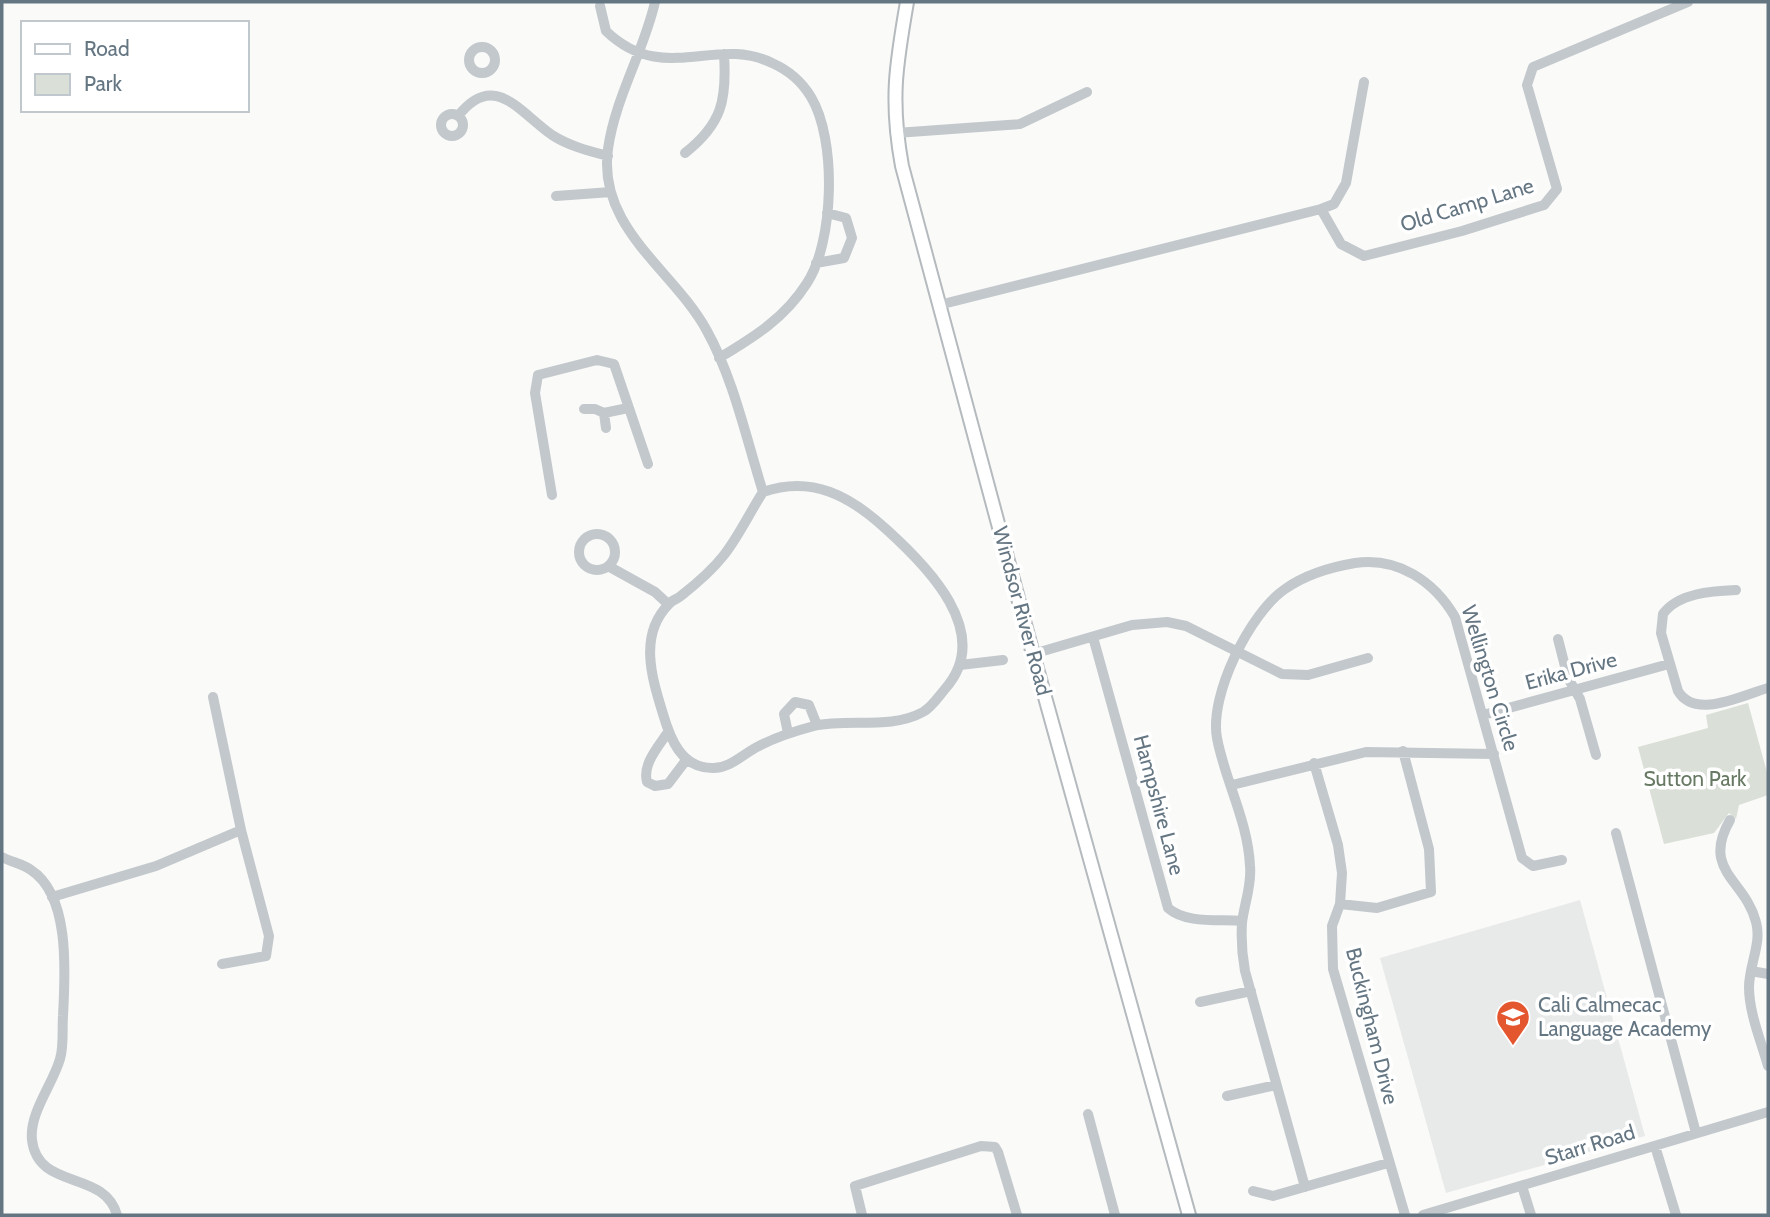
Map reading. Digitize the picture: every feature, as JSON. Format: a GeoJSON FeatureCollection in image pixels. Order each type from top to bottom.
{"type":"FeatureCollection","features":[{"type":"Feature","properties":{"kind":"main road","name":"Windsor River Road"},"geometry":{"type":"LineString","coordinates":[[907,2],[895,62],[896,134],[1033,654],[1189,1215]]}},
{"type":"Feature","properties":{"kind":"street"},"geometry":{"type":"LineString","coordinates":[[655,2],[617,116],[608,156],[611,192],[636,242],[681,293],[707,330],[730,384],[763,492]]}},
{"type":"Feature","properties":{"kind":"street","name":"Old Camp Lane"},"geometry":{"type":"LineString","coordinates":[[1321,209],[1340,244],[1364,256],[1462,231],[1544,205],[1558,189],[1527,85],[1533,67],[1688,2]]}},
{"type":"Feature","properties":{"kind":"street"},"geometry":{"type":"LineString","coordinates":[[600,6],[606,31],[639,53],[681,60],[724,54],[753,55],[774,63],[795,77],[811,97],[821,121],[827,213],[821,252],[808,282],[782,315],[763,332],[719,358]]}},
{"type":"Feature","properties":{"kind":"street"},"geometry":{"type":"LineString","coordinates":[[685,153],[706,136],[724,101],[724,54]]}},
{"type":"Feature","properties":{"kind":"street"},"geometry":{"type":"LineString","coordinates":[[485,96],[487,72]]}},
{"type":"Feature","properties":{"kind":"street"},"geometry":{"type":"LineString","coordinates":[[939,305],[1334,204],[1346,183],[1364,82]]}},
{"type":"Feature","properties":{"kind":"street"},"geometry":{"type":"LineString","coordinates":[[896,134],[1020,124],[1087,92]]}},
{"type":"Feature","properties":{"kind":"street"},"geometry":{"type":"LineString","coordinates":[[458,116],[470,102],[485,96],[502,97],[518,106],[553,136],[575,147],[608,156]]}},
{"type":"Feature","properties":{"kind":"street"},"geometry":{"type":"LineString","coordinates":[[556,196],[611,192]]}},
{"type":"Feature","properties":{"kind":"street"},"geometry":{"type":"LineString","coordinates":[[816,263],[844,258],[852,239],[846,218],[827,213]]}},
{"type":"Feature","properties":{"kind":"street"},"geometry":{"type":"LineString","coordinates":[[552,495],[536,393],[538,375],[597,360],[614,364],[648,464]]}},
{"type":"Feature","properties":{"kind":"street"},"geometry":{"type":"LineString","coordinates":[[584,409],[595,409],[604,413],[628,408]]}},
{"type":"Feature","properties":{"kind":"street"},"geometry":{"type":"LineString","coordinates":[[604,413],[606,428]]}},
{"type":"Feature","properties":{"kind":"street"},"geometry":{"type":"LineString","coordinates":[[810,485],[860,504],[925,563],[955,610],[960,631],[960,665],[949,684],[925,711],[869,723],[839,722],[788,733],[758,746],[730,765],[711,769],[687,759],[675,748],[649,668],[651,635],[668,604],[682,596],[723,556],[763,492],[780,486],[810,485]]}},
{"type":"Feature","properties":{"kind":"street","name":"Wellington Circle"},"geometry":{"type":"LineString","coordinates":[[1305,1187],[1242,955],[1242,921],[1250,865],[1232,785],[1217,740],[1215,723],[1220,692],[1259,616],[1283,590],[1314,574],[1346,565],[1383,563],[1415,575],[1444,599],[1461,636],[1522,858],[1533,866],[1562,860]]}},
{"type":"Feature","properties":{"kind":"street"},"geometry":{"type":"LineString","coordinates":[[608,566],[655,592],[668,604]]}},
{"type":"Feature","properties":{"kind":"street"},"geometry":{"type":"LineString","coordinates":[[1736,590],[1716,591],[1669,606],[1661,622],[1669,664],[1683,699],[1699,706],[1768,688]]}},
{"type":"Feature","properties":{"kind":"street"},"geometry":{"type":"LineString","coordinates":[[1033,654],[1132,625],[1167,622],[1186,626],[1282,674],[1308,675],[1368,658]]}},
{"type":"Feature","properties":{"kind":"street","name":"Hampshire Lane"},"geometry":{"type":"LineString","coordinates":[[1093,637],[1168,908],[1176,915],[1186,918],[1242,921]]}},
{"type":"Feature","properties":{"kind":"street"},"geometry":{"type":"LineString","coordinates":[[1558,639],[1597,755]]}},
{"type":"Feature","properties":{"kind":"street"},"geometry":{"type":"LineString","coordinates":[[960,665],[1003,660]]}},
{"type":"Feature","properties":{"kind":"street","name":"Erika Drive"},"geometry":{"type":"LineString","coordinates":[[1483,715],[1669,664]]}},
{"type":"Feature","properties":{"kind":"street"},"geometry":{"type":"LineString","coordinates":[[213,697],[241,830],[269,936],[266,956],[222,964]]}},
{"type":"Feature","properties":{"kind":"street"},"geometry":{"type":"LineString","coordinates":[[788,733],[784,714],[795,702],[809,705],[817,726]]}},
{"type":"Feature","properties":{"kind":"street"},"geometry":{"type":"LineString","coordinates":[[668,732],[649,762],[645,774],[647,782],[654,786],[668,784],[687,759]]}},
{"type":"Feature","properties":{"kind":"street"},"geometry":{"type":"LineString","coordinates":[[1340,904],[1377,908],[1431,892],[1429,849],[1403,751]]}},
{"type":"Feature","properties":{"kind":"street"},"geometry":{"type":"LineString","coordinates":[[1232,785],[1366,752],[1494,754]]}},
{"type":"Feature","properties":{"kind":"street","name":"Buckingham Drive"},"geometry":{"type":"LineString","coordinates":[[1314,763],[1341,859],[1340,904],[1332,926],[1334,969],[1405,1215]]}},
{"type":"Feature","properties":{"kind":"street"},"geometry":{"type":"LineString","coordinates":[[1730,820],[1721,836],[1719,848],[1725,873],[1752,909],[1757,924],[1758,936],[1751,971],[1751,1006],[1768,1066]]}},
{"type":"Feature","properties":{"kind":"street"},"geometry":{"type":"LineString","coordinates":[[52,897],[156,866],[241,830]]}},
{"type":"Feature","properties":{"kind":"street"},"geometry":{"type":"LineString","coordinates":[[1616,833],[1696,1133]]}},
{"type":"Feature","properties":{"kind":"street"},"geometry":{"type":"LineString","coordinates":[[3,859],[33,870],[52,897],[66,947],[61,1057],[35,1122],[32,1135],[34,1149],[46,1170],[99,1189],[111,1200],[117,1215]]}},
{"type":"Feature","properties":{"kind":"street"},"geometry":{"type":"LineString","coordinates":[[1751,971],[1768,974]]}},
{"type":"Feature","properties":{"kind":"street"},"geometry":{"type":"LineString","coordinates":[[1200,1002],[1251,991]]}},
{"type":"Feature","properties":{"kind":"street"},"geometry":{"type":"LineString","coordinates":[[1227,1096],[1276,1085]]}},
{"type":"Feature","properties":{"kind":"street","name":"Starr Road"},"geometry":{"type":"LineString","coordinates":[[1423,1215],[1768,1112]]}},
{"type":"Feature","properties":{"kind":"street"},"geometry":{"type":"LineString","coordinates":[[1088,1114],[1115,1215]]}},
{"type":"Feature","properties":{"kind":"street"},"geometry":{"type":"LineString","coordinates":[[862,1215],[855,1186],[981,1146],[995,1147],[1017,1215]]}},
{"type":"Feature","properties":{"kind":"street"},"geometry":{"type":"LineString","coordinates":[[1655,1146],[1676,1215]]}},
{"type":"Feature","properties":{"kind":"street"},"geometry":{"type":"LineString","coordinates":[[1253,1191],[1272,1196],[1388,1163]]}},
{"type":"Feature","properties":{"kind":"street"},"geometry":{"type":"LineString","coordinates":[[1522,1186],[1531,1215]]}},
{"type":"Feature","properties":{"kind":"shaded area","name":"Cali Calmecac Language Academy"},"geometry":{"type":"Polygon","coordinates":[[[1580,900],[1645,1136],[1446,1193],[1380,958],[1580,900]]]}},
{"type":"Feature","properties":{"kind":"green space","name":"Sutton Park"},"geometry":{"type":"Polygon","coordinates":[[[1748,703],[1768,776],[1768,795],[1739,805],[1736,819],[1729,813],[1714,833],[1664,844],[1638,747],[1708,728],[1706,715],[1748,703]]]}},
{"type":"Feature","properties":{"kind":"place","name":"Cali Calmecac Language Academy"},"geometry":{"type":"Point","coordinates":[1513,1047]}}]}
